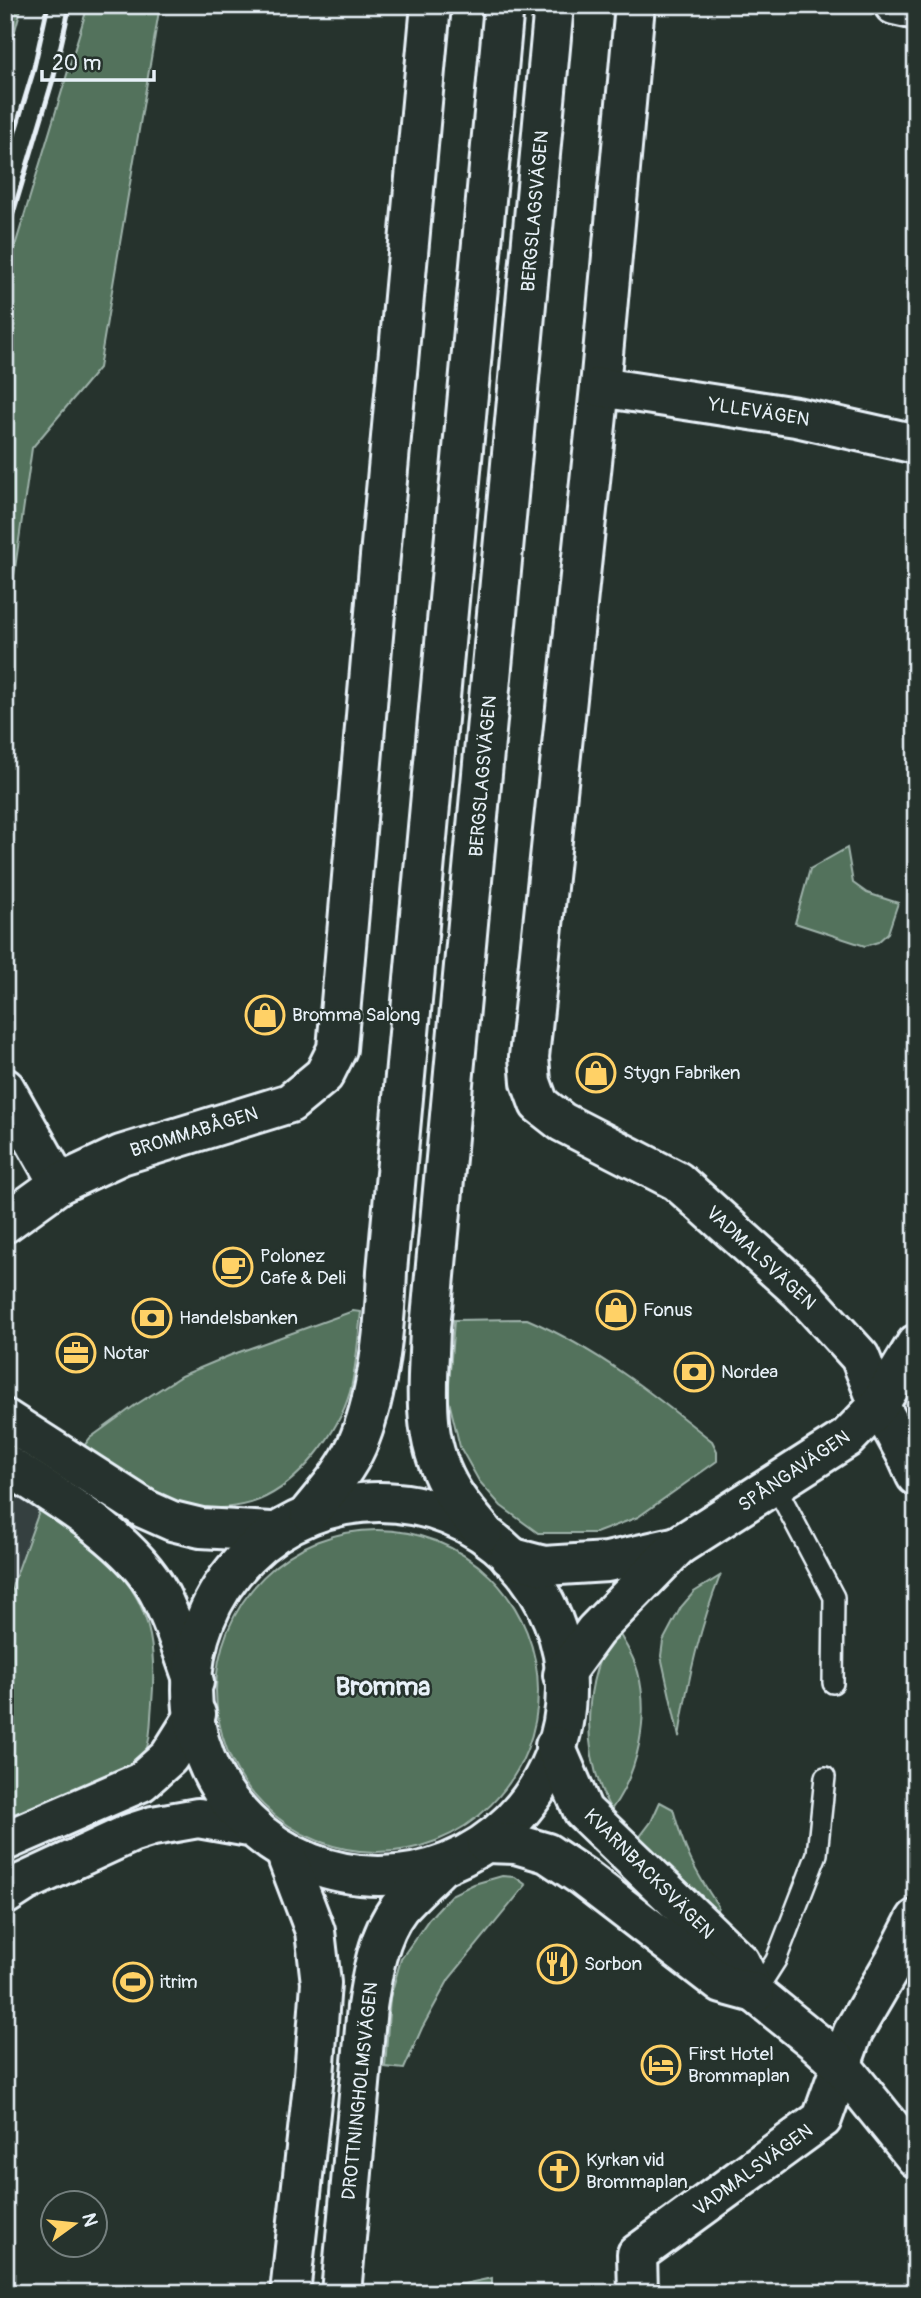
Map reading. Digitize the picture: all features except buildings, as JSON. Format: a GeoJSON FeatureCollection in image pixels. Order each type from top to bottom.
{"type":"FeatureCollection","features":[{"type":"Feature","properties":{"kind":"street","name":"BROMMABÅGEN"},"geometry":{"type":"LineString","coordinates":[[5,1223],[59,1184],[121,1155],[290,1103],[324,1075],[337,1049],[431,5]]}},
{"type":"Feature","properties":{"kind":"street"},"geometry":{"type":"LineString","coordinates":[[310,1511],[336,1479],[356,1447],[369,1410],[382,1335],[504,5]]}},
{"type":"Feature","properties":{"kind":"street","name":"BERGSLAGSVÄGEN"},"geometry":{"type":"LineString","coordinates":[[438,1869],[464,1858],[486,1843],[513,1818],[534,1791],[555,1746],[565,1701],[564,1675],[547,1611],[535,1588],[453,1494],[437,1461],[427,1418],[430,1329],[554,5]]}},
{"type":"Feature","properties":{"kind":"street"},"geometry":{"type":"LineString","coordinates":[[600,387],[635,5]]}},
{"type":"Feature","properties":{"kind":"street"},"geometry":{"type":"LineString","coordinates":[[894,5],[916,10]]}},
{"type":"Feature","properties":{"kind":"street","name":"YLLEVÄGEN"},"geometry":{"type":"LineString","coordinates":[[600,387],[796,417],[916,444]]}},
{"type":"Feature","properties":{"kind":"street","name":"VADMALSVÄGEN"},"geometry":{"type":"LineString","coordinates":[[600,387],[529,1057],[531,1082],[539,1104],[562,1122],[677,1181],[799,1290],[860,1357],[879,1405],[916,1476]]}},
{"type":"Feature","properties":{"kind":"street"},"geometry":{"type":"LineString","coordinates":[[5,1088],[59,1184]]}},
{"type":"Feature","properties":{"kind":"street","name":"SPÅNGAVÄGEN"},"geometry":{"type":"LineString","coordinates":[[564,1675],[594,1631],[678,1546],[848,1438],[879,1405],[916,1344]]}},
{"type":"Feature","properties":{"kind":"street"},"geometry":{"type":"LineString","coordinates":[[5,1419],[145,1509],[172,1521],[201,1528],[271,1532]]}},
{"type":"Feature","properties":{"kind":"street"},"geometry":{"type":"LineString","coordinates":[[5,1464],[100,1528],[122,1545],[141,1565],[158,1591],[195,1698],[208,1758],[229,1801],[249,1827],[288,1860],[348,1879],[387,1880],[438,1869]]}},
{"type":"Feature","properties":{"kind":"street"},"geometry":{"type":"LineString","coordinates":[[5,1840],[141,1782],[169,1757],[195,1698],[204,1632],[225,1588],[243,1562],[271,1532],[310,1511],[339,1503],[368,1498],[402,1499],[433,1506],[496,1544]]}},
{"type":"Feature","properties":{"kind":"street","name":"SPÅNGAVÄGEN"},"geometry":{"type":"LineString","coordinates":[[496,1544],[544,1566],[607,1562],[678,1546]]}},
{"type":"Feature","properties":{"kind":"street","name":"KVARNBACKSVÄGEN"},"geometry":{"type":"LineString","coordinates":[[555,1746],[583,1811],[611,1841],[740,1962],[755,1993]]}},
{"type":"Feature","properties":{"kind":"street"},"geometry":{"type":"LineString","coordinates":[[5,1895],[25,1882],[131,1833],[153,1826],[198,1818],[249,1827]]}},
{"type":"Feature","properties":{"kind":"street","name":"KVARNBACKSVÄGEN"},"geometry":{"type":"LineString","coordinates":[[486,1843],[516,1844],[547,1853],[583,1877],[722,1984],[755,1993],[818,2043],[841,2065],[916,2158]]}},
{"type":"Feature","properties":{"kind":"street"},"geometry":{"type":"LineString","coordinates":[[288,1860],[315,1931],[321,1983],[314,2076],[290,2293]]}},
{"type":"Feature","properties":{"kind":"street","name":"DROTTNINGHOLMSVÄGEN"},"geometry":{"type":"LineString","coordinates":[[341,2293],[367,2007],[373,1970],[398,1909],[438,1869]]}},
{"type":"Feature","properties":{"kind":"street","name":"VADMALSVÄGEN"},"geometry":{"type":"LineString","coordinates":[[638,2293],[637,2254],[822,2119],[853,2032],[906,1966],[916,1919]]}},
{"type":"Feature","properties":{"kind":"lane"},"geometry":{"type":"LineString","coordinates":[[775,1485],[834,1597],[833,1683]]}},
{"type":"Feature","properties":{"kind":"lane"},"geometry":{"type":"LineString","coordinates":[[755,1993],[776,1960],[817,1854],[825,1777]]}},
{"type":"Feature","properties":{"kind":"shaded area"},"geometry":{"type":"Polygon","coordinates":[[[5,1486],[40,1509],[13,1584],[5,1618],[5,1486]]]}},
{"type":"Feature","properties":{"kind":"green space"},"geometry":{"type":"Polygon","coordinates":[[[5,5],[22,5],[5,67],[5,5]]]}},
{"type":"Feature","properties":{"kind":"green space"},"geometry":{"type":"Polygon","coordinates":[[[88,5],[160,5],[99,368],[32,448],[5,639],[5,279],[88,5]]]}},
{"type":"Feature","properties":{"kind":"green space"},"geometry":{"type":"Polygon","coordinates":[[[847,848],[853,883],[867,893],[898,903],[888,933],[878,942],[865,946],[795,923],[810,869],[847,848]]]}},
{"type":"Feature","properties":{"kind":"green space"},"geometry":{"type":"Polygon","coordinates":[[[353,1311],[361,1312],[356,1362],[344,1408],[327,1440],[303,1469],[289,1482],[259,1500],[234,1507],[216,1508],[190,1507],[176,1503],[161,1498],[134,1482],[84,1446],[90,1438],[134,1406],[181,1376],[353,1311]]]}},
{"type":"Feature","properties":{"kind":"green space"},"geometry":{"type":"Polygon","coordinates":[[[527,1319],[601,1358],[646,1390],[712,1441],[717,1451],[717,1461],[638,1517],[596,1533],[538,1533],[501,1506],[479,1481],[460,1447],[448,1397],[454,1320],[527,1319]]]}},
{"type":"Feature","properties":{"kind":"green space"},"geometry":{"type":"Polygon","coordinates":[[[40,1509],[94,1549],[131,1587],[150,1635],[153,1666],[150,1734],[147,1748],[140,1760],[112,1779],[77,1794],[7,1816],[5,1618],[13,1584],[40,1509]]]}},
{"type":"Feature","properties":{"kind":"green space"},"geometry":{"type":"Polygon","coordinates":[[[361,1530],[393,1530],[424,1537],[453,1549],[479,1566],[502,1589],[526,1629],[538,1675],[538,1707],[526,1753],[511,1781],[479,1816],[453,1833],[424,1845],[393,1852],[361,1852],[330,1845],[301,1833],[275,1816],[252,1793],[235,1767],[223,1738],[216,1707],[216,1675],[223,1644],[235,1615],[252,1589],[275,1566],[301,1549],[330,1537],[361,1530]]]}},
{"type":"Feature","properties":{"kind":"green space"},"geometry":{"type":"Polygon","coordinates":[[[720,1576],[695,1655],[679,1737],[661,1656],[663,1641],[681,1607],[694,1592],[720,1576]]]}},
{"type":"Feature","properties":{"kind":"green space"},"geometry":{"type":"Polygon","coordinates":[[[616,1628],[636,1666],[643,1707],[635,1762],[611,1810],[594,1766],[589,1718],[596,1671],[616,1628]]]}},
{"type":"Feature","properties":{"kind":"green space"},"geometry":{"type":"Polygon","coordinates":[[[660,1802],[673,1809],[686,1848],[718,1906],[717,1911],[639,1838],[651,1822],[660,1802]]]}},
{"type":"Feature","properties":{"kind":"green space"},"geometry":{"type":"Polygon","coordinates":[[[502,1876],[515,1877],[526,1885],[449,1979],[422,2028],[404,2069],[385,2067],[390,1998],[401,1959],[429,1919],[451,1895],[474,1884],[502,1876]]]}},
{"type":"Feature","properties":{"kind":"green space"},"geometry":{"type":"Polygon","coordinates":[[[492,2278],[492,2293],[421,2293],[492,2278]]]}},
{"type":"Feature","properties":{"kind":"railway"},"geometry":{"type":"LineString","coordinates":[[5,164],[33,72],[48,5]]}},
{"type":"Feature","properties":{"kind":"railway"},"geometry":{"type":"LineString","coordinates":[[5,240],[54,76],[70,5]]}},
{"type":"Feature","properties":{"kind":"place","name":"Bromma Salong"},"geometry":{"type":"Point","coordinates":[265,1015]}},
{"type":"Feature","properties":{"kind":"place","name":"Stygn Fabriken"},"geometry":{"type":"Point","coordinates":[596,1073]}},
{"type":"Feature","properties":{"kind":"place","name":"Polonez Cafe & Deli"},"geometry":{"type":"Point","coordinates":[233,1267]}},
{"type":"Feature","properties":{"kind":"place","name":"Fonus"},"geometry":{"type":"Point","coordinates":[616,1310]}},
{"type":"Feature","properties":{"kind":"place","name":"Handelsbanken"},"geometry":{"type":"Point","coordinates":[152,1318]}},
{"type":"Feature","properties":{"kind":"place","name":"Notar"},"geometry":{"type":"Point","coordinates":[76,1353]}},
{"type":"Feature","properties":{"kind":"place","name":"Nordea"},"geometry":{"type":"Point","coordinates":[694,1372]}},
{"type":"Feature","properties":{"kind":"place","name":"Sorbon"},"geometry":{"type":"Point","coordinates":[557,1964]}},
{"type":"Feature","properties":{"kind":"place","name":"itrim"},"geometry":{"type":"Point","coordinates":[133,1982]}},
{"type":"Feature","properties":{"kind":"place","name":"First Hotel Brommaplan"},"geometry":{"type":"Point","coordinates":[661,2065]}},
{"type":"Feature","properties":{"kind":"place","name":"Kyrkan vid Brommaplan"},"geometry":{"type":"Point","coordinates":[559,2171]}},
{"type":"Feature","properties":{"kind":"district","name":"Bromma"},"geometry":{"type":"Point","coordinates":[383,1687]}}]}
